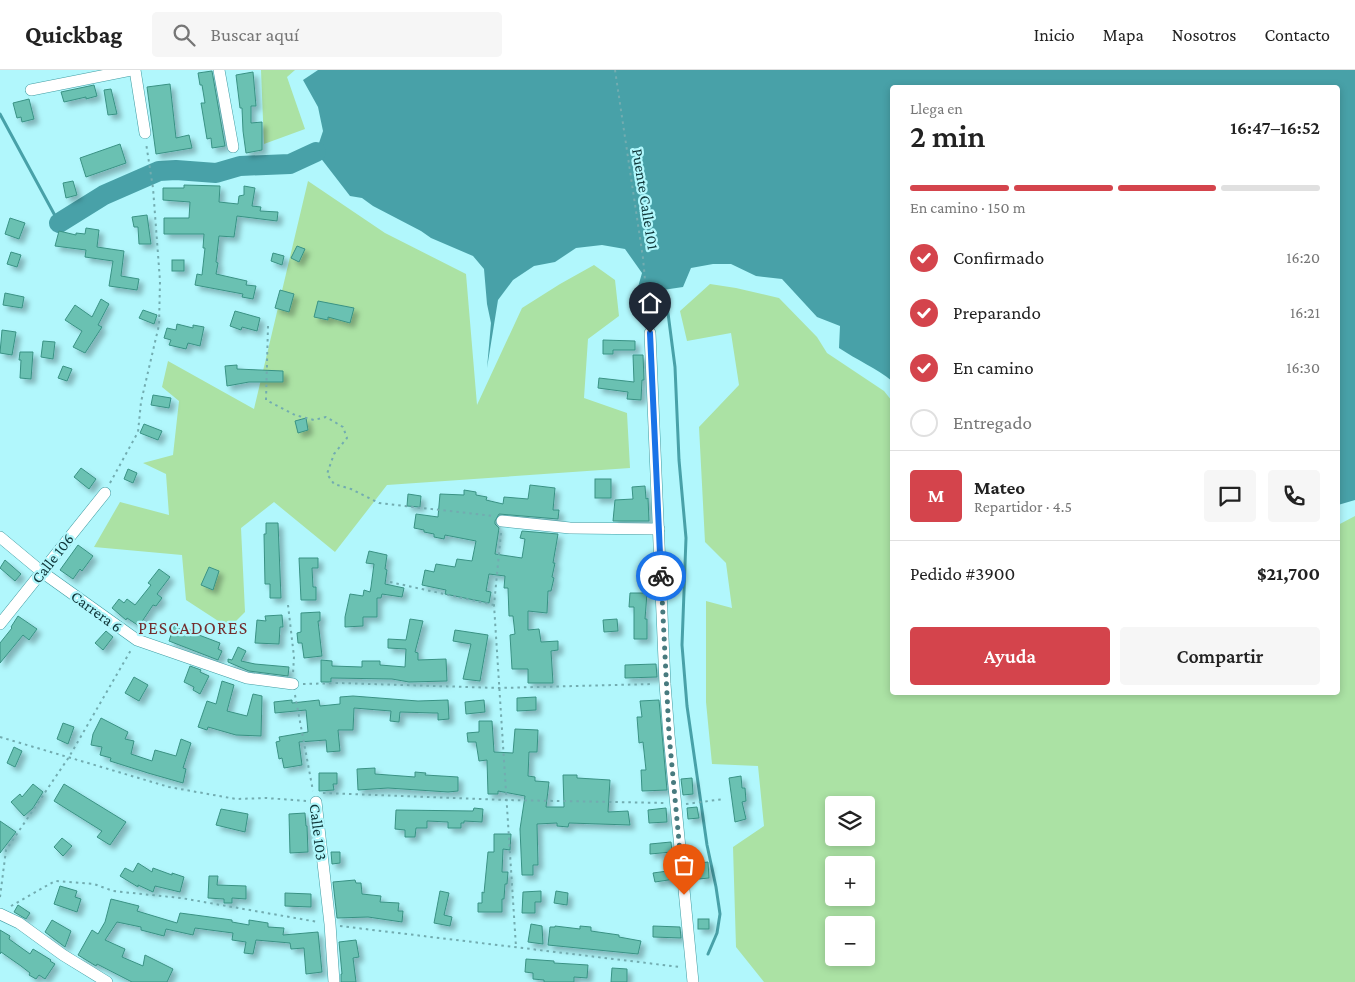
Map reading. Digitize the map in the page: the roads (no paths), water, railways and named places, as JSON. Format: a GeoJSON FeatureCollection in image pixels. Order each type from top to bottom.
{"type":"FeatureCollection","features":[{"type":"Feature","properties":{"kind":"street"},"geometry":{"type":"LineString","coordinates":[[31,90],[131,70]]}},
{"type":"Feature","properties":{"kind":"street"},"geometry":{"type":"LineString","coordinates":[[135,70],[145,133]]}},
{"type":"Feature","properties":{"kind":"street"},"geometry":{"type":"LineString","coordinates":[[219,70],[233,147]]}},
{"type":"Feature","properties":{"kind":"street"},"geometry":{"type":"LineString","coordinates":[[650,333],[665,684],[693,982]]}},
{"type":"Feature","properties":{"kind":"street","name":"Calle 106"},"geometry":{"type":"LineString","coordinates":[[0,624],[105,492]]}},
{"type":"Feature","properties":{"kind":"street"},"geometry":{"type":"LineString","coordinates":[[502,521],[570,528],[659,529]]}},
{"type":"Feature","properties":{"kind":"street","name":"Carrera 6"},"geometry":{"type":"LineString","coordinates":[[0,537],[42,572],[137,640],[247,678],[293,684]]}},
{"type":"Feature","properties":{"kind":"street","name":"Calle 103"},"geometry":{"type":"LineString","coordinates":[[319,797],[334,982]]}},
{"type":"Feature","properties":{"kind":"street"},"geometry":{"type":"LineString","coordinates":[[0,914],[19,923],[63,955],[107,982]]}},
{"type":"Feature","properties":{"kind":"water"},"geometry":{"type":"Polygon","coordinates":[[[318,70],[1355,70],[1355,500],[1340,504],[1340,85],[890,85],[890,380],[839,348],[840,326],[817,317],[782,279],[756,276],[731,264],[713,264],[691,268],[683,287],[636,294],[642,273],[625,249],[602,245],[576,248],[555,262],[534,266],[513,280],[498,300],[487,368],[491,323],[487,304],[484,269],[473,256],[431,238],[362,198],[350,196],[316,152],[323,131],[318,107],[303,80],[318,70]]]}},
{"type":"Feature","properties":{"kind":"waterway"},"geometry":{"type":"LineString","coordinates":[[0,114],[59,223]]}},
{"type":"Feature","properties":{"kind":"waterway"},"geometry":{"type":"LineString","coordinates":[[59,223],[104,195],[159,171],[176,170],[216,173],[240,166],[290,164],[316,152]]}},
{"type":"Feature","properties":{"kind":"waterway"},"geometry":{"type":"LineString","coordinates":[[665,290],[675,367],[679,460],[686,538],[682,645],[687,706],[707,845],[720,914],[717,933],[708,954]]}},
{"type":"Feature","properties":{"kind":"district","name":"PESCADORES"},"geometry":{"type":"Point","coordinates":[193,628]}}]}
